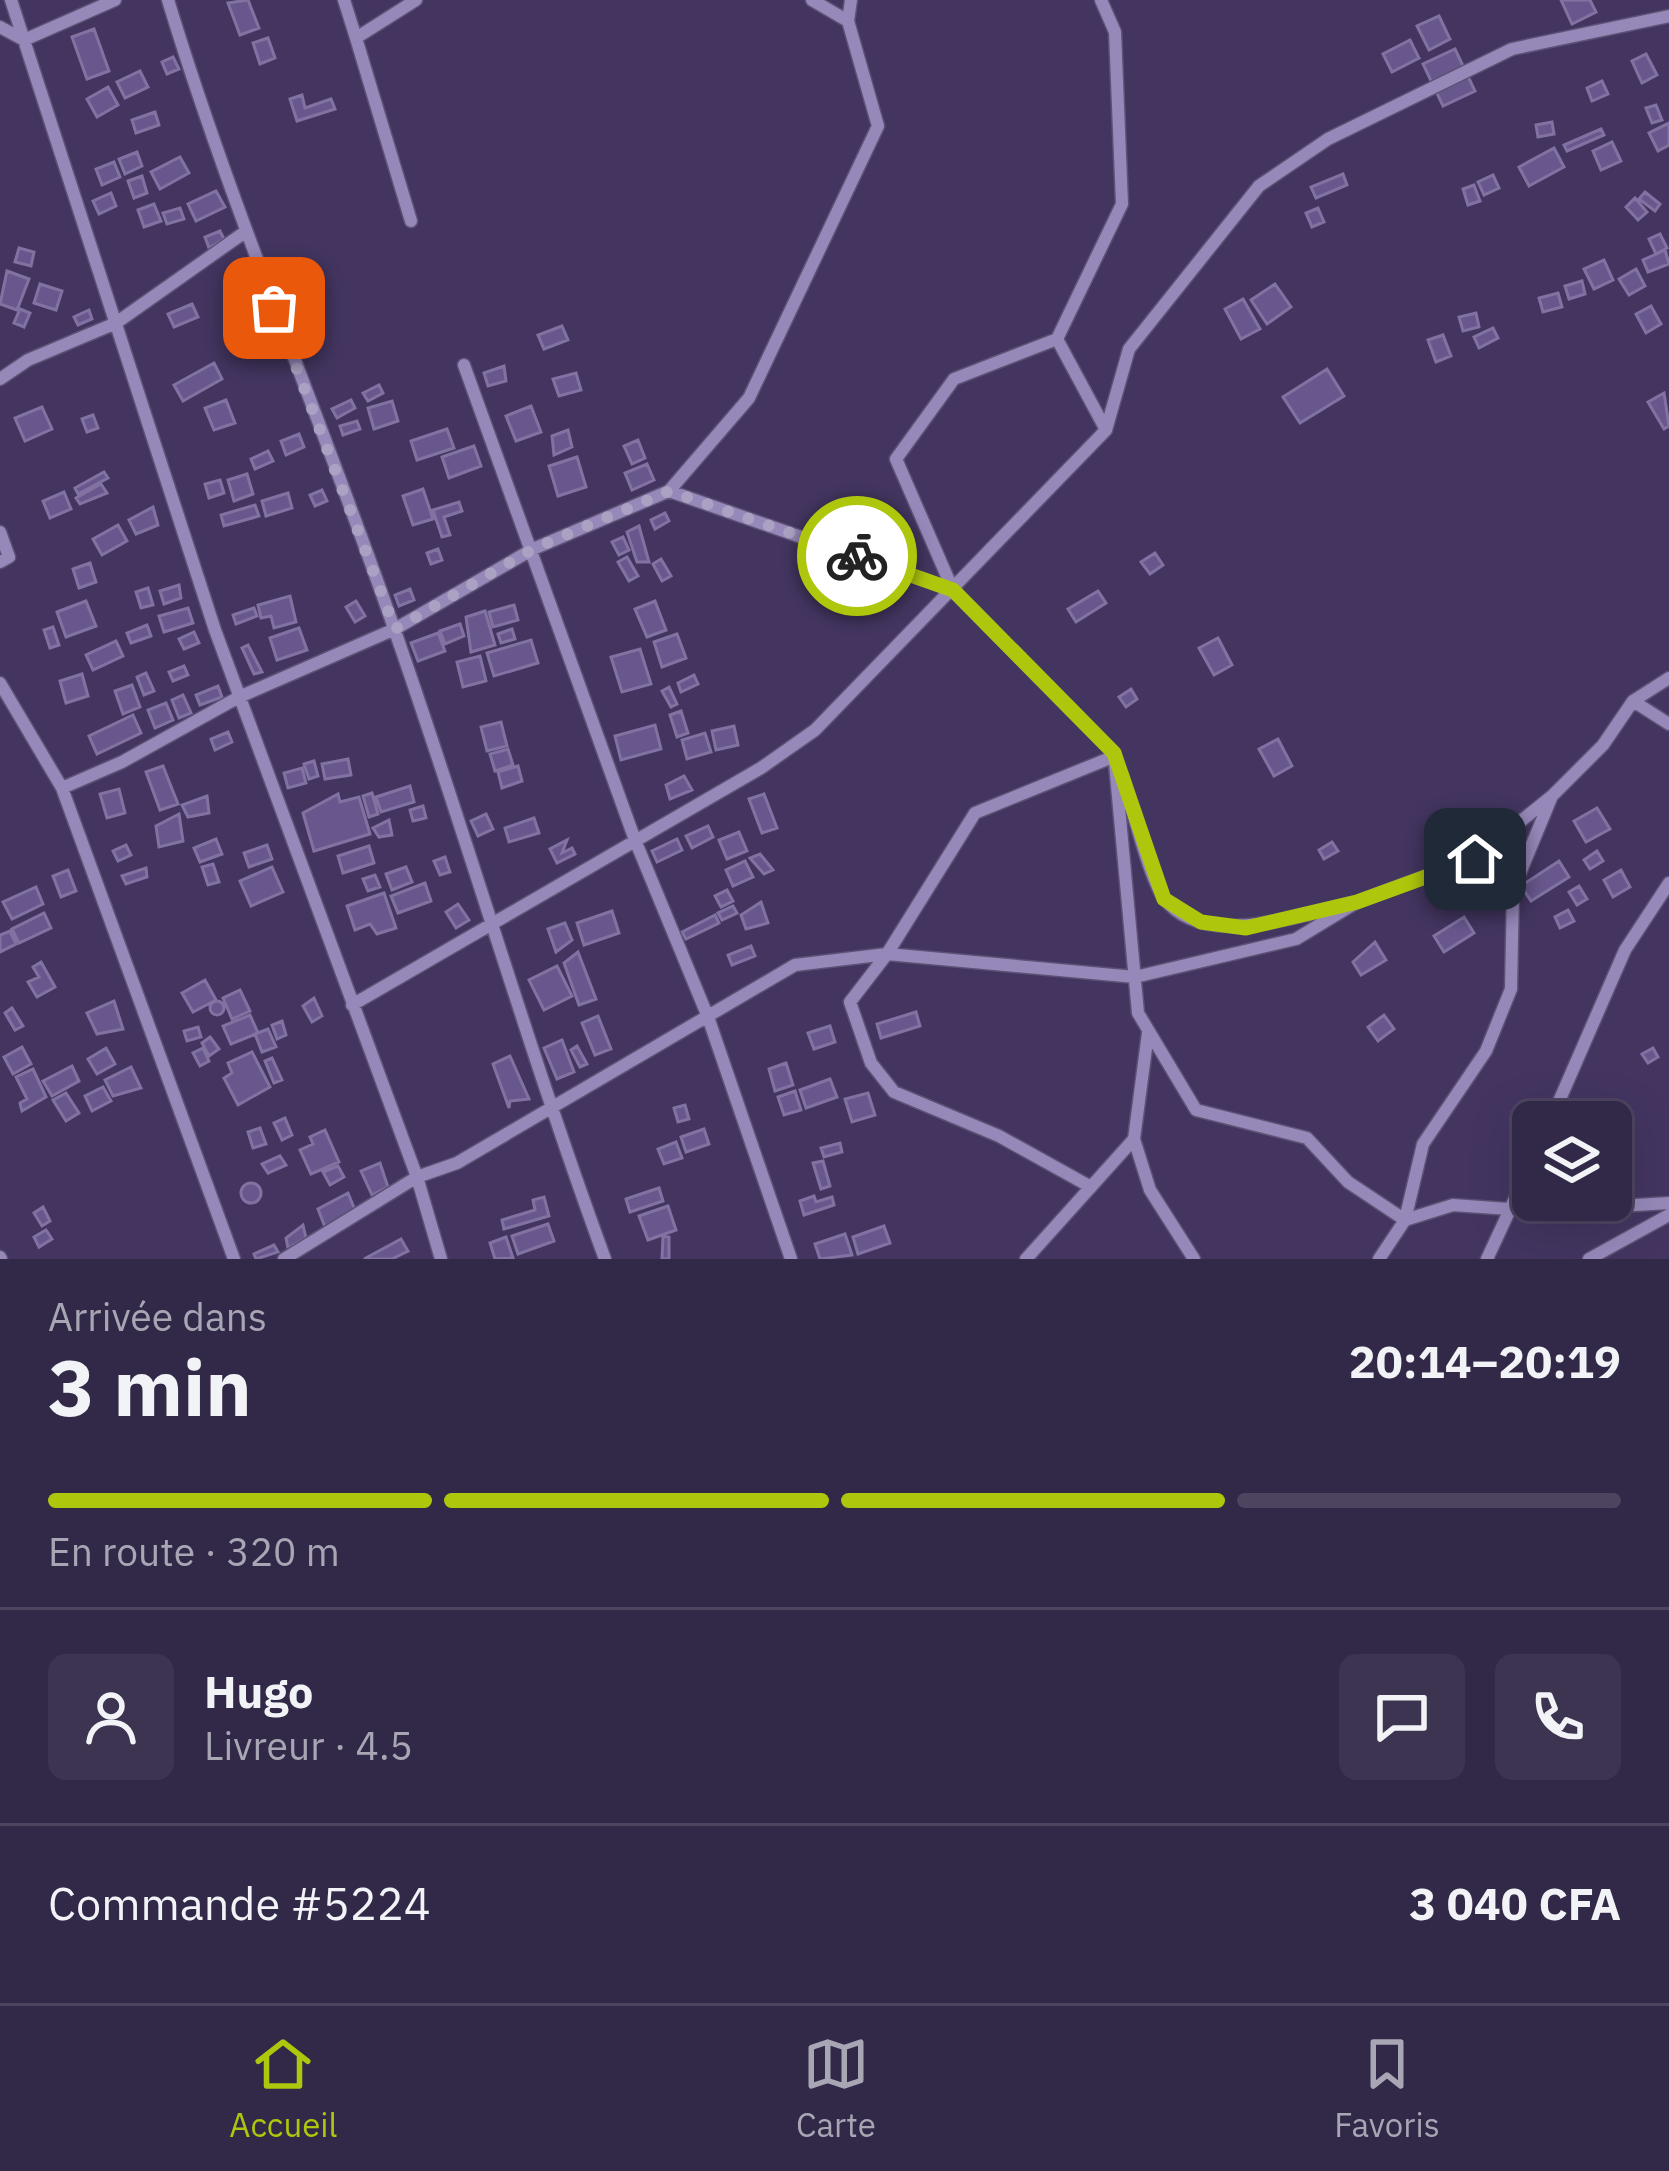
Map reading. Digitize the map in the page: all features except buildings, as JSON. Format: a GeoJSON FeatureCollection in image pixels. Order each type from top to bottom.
{"type":"FeatureCollection","features":[{"type":"Feature","properties":{"kind":"street"},"geometry":{"type":"LineString","coordinates":[[11,0],[239,697],[417,1177],[441,1259]]}},
{"type":"Feature","properties":{"kind":"street"},"geometry":{"type":"LineString","coordinates":[[24,40],[116,0]]}},
{"type":"Feature","properties":{"kind":"street"},"geometry":{"type":"LineString","coordinates":[[167,0],[245,232],[395,629],[550,1109],[605,1259]]}},
{"type":"Feature","properties":{"kind":"street"},"geometry":{"type":"LineString","coordinates":[[344,0],[411,221]]}},
{"type":"Feature","properties":{"kind":"street"},"geometry":{"type":"LineString","coordinates":[[356,38],[416,0]]}},
{"type":"Feature","properties":{"kind":"street"},"geometry":{"type":"LineString","coordinates":[[812,0],[848,21]]}},
{"type":"Feature","properties":{"kind":"street"},"geometry":{"type":"LineString","coordinates":[[62,788],[122,763],[239,697],[395,629],[533,549],[669,491],[749,398],[878,126],[848,21],[851,0]]}},
{"type":"Feature","properties":{"kind":"street"},"geometry":{"type":"LineString","coordinates":[[1102,0],[1114,32],[1122,204],[1057,339],[954,379],[896,459],[953,590],[1114,753],[1164,899],[1201,922],[1246,928],[1357,902],[1475,859],[1552,796],[1603,745],[1633,701],[1669,678]]}},
{"type":"Feature","properties":{"kind":"street"},"geometry":{"type":"LineString","coordinates":[[352,1005],[814,730],[1106,430],[1130,349],[1259,186],[1328,139],[1512,49],[1669,16]]}},
{"type":"Feature","properties":{"kind":"street"},"geometry":{"type":"LineString","coordinates":[[0,27],[24,40]]}},
{"type":"Feature","properties":{"kind":"street"},"geometry":{"type":"LineString","coordinates":[[0,379],[28,360],[116,323],[245,232]]}},
{"type":"Feature","properties":{"kind":"street"},"geometry":{"type":"LineString","coordinates":[[1057,339],[1106,430]]}},
{"type":"Feature","properties":{"kind":"street"},"geometry":{"type":"LineString","coordinates":[[464,365],[635,840],[708,1017],[791,1259]]}},
{"type":"Feature","properties":{"kind":"street"},"geometry":{"type":"LineString","coordinates":[[669,491],[953,590]]}},
{"type":"Feature","properties":{"kind":"street"},"geometry":{"type":"LineString","coordinates":[[0,532],[9,557],[0,562]]}},
{"type":"Feature","properties":{"kind":"street"},"geometry":{"type":"LineString","coordinates":[[0,683],[62,788],[234,1259]]}},
{"type":"Feature","properties":{"kind":"street"},"geometry":{"type":"LineString","coordinates":[[1633,701],[1669,724]]}},
{"type":"Feature","properties":{"kind":"street"},"geometry":{"type":"LineString","coordinates":[[1091,1186],[999,1136],[894,1092],[871,1063],[850,1002],[887,954],[975,813],[1114,753]]}},
{"type":"Feature","properties":{"kind":"street"},"geometry":{"type":"LineString","coordinates":[[1114,753],[1138,1013],[1148,1033],[1196,1110],[1306,1138],[1348,1182],[1405,1220]]}},
{"type":"Feature","properties":{"kind":"street"},"geometry":{"type":"LineString","coordinates":[[1379,1259],[1405,1220],[1423,1144],[1486,1051],[1511,989],[1513,890],[1552,796]]}},
{"type":"Feature","properties":{"kind":"street"},"geometry":{"type":"LineString","coordinates":[[1559,1101],[1624,950],[1669,884]]}},
{"type":"Feature","properties":{"kind":"street"},"geometry":{"type":"LineString","coordinates":[[284,1259],[417,1177],[457,1163],[795,965],[887,954],[1136,977],[1296,939],[1357,902]]}},
{"type":"Feature","properties":{"kind":"street"},"geometry":{"type":"LineString","coordinates":[[1148,1033],[1134,1139],[1150,1190],[1194,1259]]}},
{"type":"Feature","properties":{"kind":"street"},"geometry":{"type":"LineString","coordinates":[[1026,1259],[1134,1139]]}},
{"type":"Feature","properties":{"kind":"street"},"geometry":{"type":"LineString","coordinates":[[1632,1204],[1669,1203]]}},
{"type":"Feature","properties":{"kind":"street"},"geometry":{"type":"LineString","coordinates":[[1405,1220],[1453,1205],[1512,1209],[1487,1259]]}},
{"type":"Feature","properties":{"kind":"street"},"geometry":{"type":"LineString","coordinates":[[1589,1259],[1669,1215]]}},
{"type":"Feature","properties":{"kind":"way so far"},"geometry":{"type":"LineString","coordinates":[[274,308],[395,629],[533,549],[669,491],[857,556]]}},
{"type":"Feature","properties":{"kind":"route"},"geometry":{"type":"LineString","coordinates":[[857,556],[953,590],[1114,753],[1164,899],[1201,922],[1246,928],[1357,902],[1475,859]]}}]}
